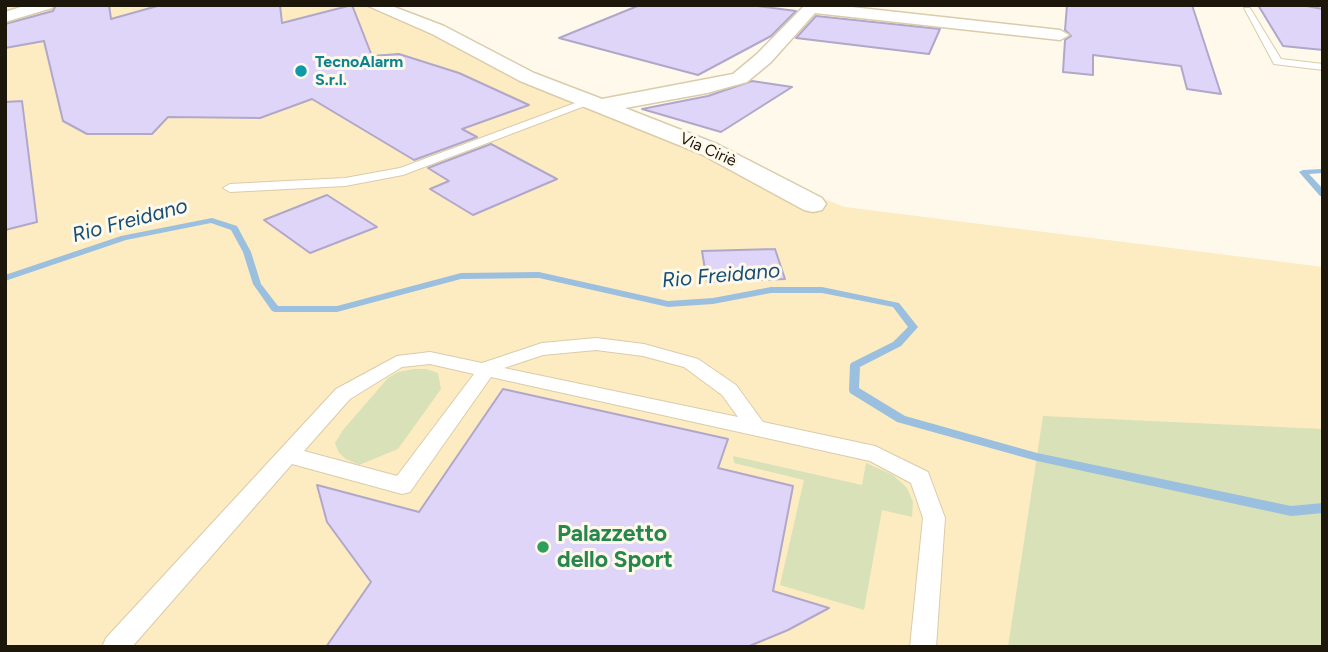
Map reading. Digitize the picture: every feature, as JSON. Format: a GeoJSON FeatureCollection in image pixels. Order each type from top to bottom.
{"type":"FeatureCollection","features":[{"type":"Feature","properties":{"kind":"street"},"geometry":{"type":"LineString","coordinates":[[5,16],[46,5]]}},
{"type":"Feature","properties":{"kind":"street","name":"Via Ciriè"},"geometry":{"type":"LineString","coordinates":[[374,5],[438,30],[527,77],[709,149],[813,204]]}},
{"type":"Feature","properties":{"kind":"street"},"geometry":{"type":"LineString","coordinates":[[592,104],[707,88],[740,78],[814,7],[1060,35]]}},
{"type":"Feature","properties":{"kind":"lane"},"geometry":{"type":"LineString","coordinates":[[1247,10],[1278,62],[1323,67]]}},
{"type":"Feature","properties":{"kind":"lane"},"geometry":{"type":"LineString","coordinates":[[230,188],[345,182],[403,171],[592,104]]}},
{"type":"Feature","properties":{"kind":"lane"},"geometry":{"type":"LineString","coordinates":[[288,455],[402,485],[488,368],[542,349],[596,344],[644,350],[691,363],[729,390],[756,428]]}},
{"type":"Feature","properties":{"kind":"lane"},"geometry":{"type":"LineString","coordinates":[[115,647],[343,394],[397,362],[430,358],[488,368],[875,454],[920,478],[934,518],[923,647]]}},
{"type":"Feature","properties":{"kind":"shaded area"},"geometry":{"type":"Polygon","coordinates":[[[5,5],[380,5],[537,76],[752,160],[778,181],[845,207],[1323,267],[1323,647],[5,647],[5,5]]]}},
{"type":"Feature","properties":{"kind":"green space"},"geometry":{"type":"Polygon","coordinates":[[[414,369],[438,373],[441,389],[398,449],[359,465],[346,459],[339,453],[335,443],[343,430],[388,378],[398,372],[414,369]]]}},
{"type":"Feature","properties":{"kind":"green space"},"geometry":{"type":"Polygon","coordinates":[[[1043,416],[1323,429],[1323,647],[1008,647],[1043,416]]]}},
{"type":"Feature","properties":{"kind":"green space"},"geometry":{"type":"Polygon","coordinates":[[[733,456],[862,485],[866,463],[893,475],[907,488],[913,502],[912,517],[882,510],[864,610],[780,585],[804,480],[734,463],[733,456]]]}},
{"type":"Feature","properties":{"kind":"building"},"geometry":{"type":"Polygon","coordinates":[[[56,5],[109,5],[111,19],[161,5],[280,5],[282,23],[352,5],[372,56],[399,54],[459,73],[529,105],[462,129],[477,137],[414,160],[312,99],[260,118],[168,117],[152,134],[87,134],[63,121],[44,41],[5,48],[5,24],[53,11],[56,5]]]}},
{"type":"Feature","properties":{"kind":"building"},"geometry":{"type":"Polygon","coordinates":[[[640,5],[750,5],[796,11],[771,36],[698,75],[559,38],[640,5]]]}},
{"type":"Feature","properties":{"kind":"building"},"geometry":{"type":"Polygon","coordinates":[[[1067,5],[1192,5],[1221,94],[1187,89],[1181,66],[1093,55],[1093,75],[1063,72],[1065,40],[1071,36],[1065,30],[1067,5]]]}},
{"type":"Feature","properties":{"kind":"building"},"geometry":{"type":"Polygon","coordinates":[[[1258,5],[1301,5],[1323,9],[1323,50],[1283,46],[1258,5]]]}},
{"type":"Feature","properties":{"kind":"building"},"geometry":{"type":"Polygon","coordinates":[[[816,16],[940,29],[929,54],[796,38],[816,16]]]}},
{"type":"Feature","properties":{"kind":"building"},"geometry":{"type":"Polygon","coordinates":[[[752,81],[792,87],[721,132],[642,109],[708,96],[752,81]]]}},
{"type":"Feature","properties":{"kind":"building"},"geometry":{"type":"Polygon","coordinates":[[[22,101],[37,222],[5,230],[5,102],[22,101]]]}},
{"type":"Feature","properties":{"kind":"building"},"geometry":{"type":"Polygon","coordinates":[[[491,144],[557,179],[473,215],[430,189],[449,181],[428,168],[491,144]]]}},
{"type":"Feature","properties":{"kind":"building"},"geometry":{"type":"Polygon","coordinates":[[[327,195],[377,227],[310,253],[264,220],[327,195]]]}},
{"type":"Feature","properties":{"kind":"building"},"geometry":{"type":"Polygon","coordinates":[[[775,249],[785,279],[707,282],[702,251],[775,249]]]}},
{"type":"Feature","properties":{"kind":"building","name":"Palazzetto dello Sport"},"geometry":{"type":"Polygon","coordinates":[[[503,389],[728,439],[718,468],[793,486],[773,591],[829,608],[788,630],[747,647],[326,647],[371,582],[327,522],[317,485],[419,512],[503,389]]]}},
{"type":"Feature","properties":{"kind":"waterway","name":"Rio Freidano"},"geometry":{"type":"LineString","coordinates":[[1323,171],[1303,172],[1323,194]]}},
{"type":"Feature","properties":{"kind":"waterway","name":"Rio Freidano"},"geometry":{"type":"LineString","coordinates":[[5,278],[124,238],[212,220],[234,228],[247,252],[257,284],[275,309],[337,309],[461,276],[539,275],[668,304],[713,301],[771,290],[822,290],[896,305],[913,327],[897,344],[855,365],[854,390],[901,419],[1037,457],[1291,511],[1323,508]]}},
{"type":"Feature","properties":{"kind":"place","name":"TecnoAlarm S.r.l."},"geometry":{"type":"Point","coordinates":[301,71]}},
{"type":"Feature","properties":{"kind":"place","name":"Palazzetto dello Sport"},"geometry":{"type":"Point","coordinates":[543,547]}}]}
